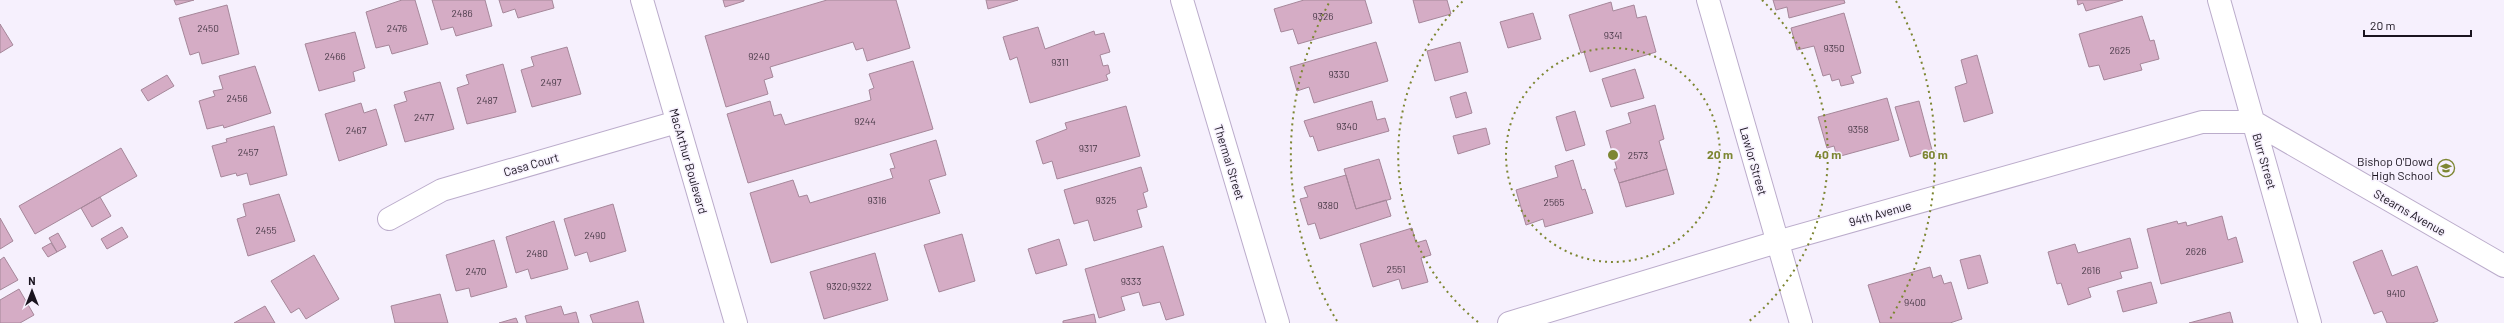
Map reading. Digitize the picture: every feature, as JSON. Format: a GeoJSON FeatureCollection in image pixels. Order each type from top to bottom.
{"type":"FeatureCollection","features":[{"type":"Feature","properties":{"kind":"street","name":"MacArthur Boulevard"},"geometry":{"type":"LineString","coordinates":[[642,0],[736,323]]}},
{"type":"Feature","properties":{"kind":"street","name":"Thermal Street"},"geometry":{"type":"LineString","coordinates":[[1182,0],[1278,323]]}},
{"type":"Feature","properties":{"kind":"street","name":"Lawlor Street"},"geometry":{"type":"LineString","coordinates":[[1708,0],[1800,323]]}},
{"type":"Feature","properties":{"kind":"street","name":"Burr Street"},"geometry":{"type":"LineString","coordinates":[[2219,0],[2310,323]]}},
{"type":"Feature","properties":{"kind":"street","name":"Casa Court"},"geometry":{"type":"LineString","coordinates":[[389,219],[442,190],[677,122]]}},
{"type":"Feature","properties":{"kind":"street","name":"94th Avenue"},"geometry":{"type":"LineString","coordinates":[[1509,323],[1777,242],[2202,122],[2254,122]]}},
{"type":"Feature","properties":{"kind":"street","name":"Stearns Avenue"},"geometry":{"type":"LineString","coordinates":[[2254,122],[2504,266]]}},
{"type":"Feature","properties":{"kind":"building"},"geometry":{"type":"Polygon","coordinates":[[[174,0],[194,0],[176,5],[174,0]]]}},
{"type":"Feature","properties":{"kind":"building"},"geometry":{"type":"Polygon","coordinates":[[[402,0],[415,0],[428,44],[392,54],[389,45],[376,48],[366,12],[402,0]]]}},
{"type":"Feature","properties":{"kind":"building"},"geometry":{"type":"Polygon","coordinates":[[[432,0],[485,0],[492,26],[456,36],[453,27],[441,30],[432,0]]]}},
{"type":"Feature","properties":{"kind":"building"},"geometry":{"type":"Polygon","coordinates":[[[499,0],[552,0],[554,8],[518,18],[515,9],[503,13],[499,0]]]}},
{"type":"Feature","properties":{"kind":"building"},"geometry":{"type":"Polygon","coordinates":[[[723,0],[744,0],[744,1],[725,7],[723,0]]]}},
{"type":"Feature","properties":{"kind":"building"},"geometry":{"type":"Polygon","coordinates":[[[827,0],[896,0],[910,48],[867,61],[863,48],[856,50],[853,42],[770,67],[773,77],[764,80],[768,94],[726,107],[705,36],[827,0]]]}},
{"type":"Feature","properties":{"kind":"building"},"geometry":{"type":"Polygon","coordinates":[[[986,0],[1018,0],[988,9],[986,0]]]}},
{"type":"Feature","properties":{"kind":"building"},"geometry":{"type":"Polygon","coordinates":[[[1304,0],[1365,0],[1372,23],[1298,44],[1293,29],[1281,32],[1274,9],[1304,0]]]}},
{"type":"Feature","properties":{"kind":"building"},"geometry":{"type":"Polygon","coordinates":[[[1413,0],[1447,0],[1451,14],[1419,23],[1413,0]]]}},
{"type":"Feature","properties":{"kind":"building"},"geometry":{"type":"Polygon","coordinates":[[[1773,0],[1844,0],[1845,3],[1789,18],[1787,7],[1776,10],[1773,0]]]}},
{"type":"Feature","properties":{"kind":"building"},"geometry":{"type":"Polygon","coordinates":[[[2077,0],[2123,0],[2086,11],[2083,3],[2078,5],[2077,0]]]}},
{"type":"Feature","properties":{"kind":"building"},"geometry":{"type":"Polygon","coordinates":[[[1611,2],[1613,11],[1634,5],[1637,18],[1646,16],[1656,52],[1590,72],[1584,52],[1581,53],[1569,15],[1611,2]]]}},
{"type":"Feature","properties":{"kind":"building"},"geometry":{"type":"Polygon","coordinates":[[[227,5],[239,54],[202,64],[199,52],[190,55],[179,18],[227,5]]]}},
{"type":"Feature","properties":{"kind":"building"},"geometry":{"type":"Polygon","coordinates":[[[1533,13],[1541,39],[1508,48],[1500,22],[1533,13]]]}},
{"type":"Feature","properties":{"kind":"building"},"geometry":{"type":"Polygon","coordinates":[[[1844,13],[1861,73],[1851,76],[1854,83],[1841,86],[1839,79],[1832,81],[1830,74],[1823,76],[1814,46],[1797,50],[1791,28],[1844,13]]]}},
{"type":"Feature","properties":{"kind":"building"},"geometry":{"type":"Polygon","coordinates":[[[2142,16],[2150,41],[2154,40],[2159,59],[2140,64],[2142,70],[2104,80],[2099,65],[2089,67],[2079,34],[2142,16]]]}},
{"type":"Feature","properties":{"kind":"building"},"geometry":{"type":"Polygon","coordinates":[[[0,24],[13,45],[0,53],[0,24]]]}},
{"type":"Feature","properties":{"kind":"building"},"geometry":{"type":"Polygon","coordinates":[[[1038,27],[1045,49],[1094,31],[1095,35],[1104,33],[1110,52],[1100,55],[1103,66],[1108,65],[1110,73],[1106,75],[1108,80],[1030,103],[1017,57],[1010,60],[1003,37],[1038,27]]]}},
{"type":"Feature","properties":{"kind":"building"},"geometry":{"type":"Polygon","coordinates":[[[355,32],[365,68],[353,72],[355,81],[319,91],[305,44],[355,32]]]}},
{"type":"Feature","properties":{"kind":"building"},"geometry":{"type":"Polygon","coordinates":[[[1376,42],[1388,81],[1314,103],[1309,87],[1297,91],[1290,67],[1376,42]]]}},
{"type":"Feature","properties":{"kind":"building"},"geometry":{"type":"Polygon","coordinates":[[[1460,42],[1468,72],[1435,81],[1427,51],[1460,42]]]}},
{"type":"Feature","properties":{"kind":"building"},"geometry":{"type":"Polygon","coordinates":[[[567,47],[581,94],[532,107],[521,70],[534,66],[531,57],[567,47]]]}},
{"type":"Feature","properties":{"kind":"building"},"geometry":{"type":"Polygon","coordinates":[[[1977,55],[1993,113],[1964,122],[1955,87],[1967,83],[1961,60],[1977,55]]]}},
{"type":"Feature","properties":{"kind":"building"},"geometry":{"type":"Polygon","coordinates":[[[913,61],[933,129],[748,183],[727,114],[770,101],[774,116],[781,114],[785,125],[871,100],[869,90],[874,88],[869,74],[913,61]]]}},
{"type":"Feature","properties":{"kind":"building"},"geometry":{"type":"Polygon","coordinates":[[[503,64],[516,112],[467,124],[457,88],[469,84],[466,75],[503,64]]]}},
{"type":"Feature","properties":{"kind":"building"},"geometry":{"type":"Polygon","coordinates":[[[255,66],[271,113],[224,128],[223,125],[207,129],[199,101],[215,96],[213,91],[223,89],[219,76],[255,66]]]}},
{"type":"Feature","properties":{"kind":"building"},"geometry":{"type":"Polygon","coordinates":[[[1635,69],[1644,98],[1611,107],[1602,79],[1635,69]]]}},
{"type":"Feature","properties":{"kind":"building"},"geometry":{"type":"Polygon","coordinates":[[[167,75],[174,86],[148,101],[141,90],[167,75]]]}},
{"type":"Feature","properties":{"kind":"building"},"geometry":{"type":"Polygon","coordinates":[[[440,82],[454,129],[405,142],[394,105],[407,101],[404,92],[440,82]]]}},
{"type":"Feature","properties":{"kind":"building"},"geometry":{"type":"Polygon","coordinates":[[[1466,92],[1472,113],[1456,118],[1450,97],[1466,92]]]}},
{"type":"Feature","properties":{"kind":"building"},"geometry":{"type":"Polygon","coordinates":[[[1887,98],[1899,140],[1837,157],[1834,146],[1827,148],[1818,117],[1887,98]]]}},
{"type":"Feature","properties":{"kind":"building"},"geometry":{"type":"Polygon","coordinates":[[[1372,101],[1377,120],[1385,118],[1389,131],[1318,151],[1313,136],[1310,137],[1304,121],[1372,101]]]}},
{"type":"Feature","properties":{"kind":"building"},"geometry":{"type":"Polygon","coordinates":[[[1919,101],[1932,150],[1910,157],[1895,107],[1919,101]]]}},
{"type":"Feature","properties":{"kind":"building"},"geometry":{"type":"Polygon","coordinates":[[[361,103],[364,113],[376,109],[387,145],[339,161],[325,114],[361,103]]]}},
{"type":"Feature","properties":{"kind":"building"},"geometry":{"type":"Polygon","coordinates":[[[1655,105],[1664,139],[1659,141],[1667,169],[1619,183],[1614,169],[1617,169],[1606,131],[1631,123],[1628,113],[1655,105]]]}},
{"type":"Feature","properties":{"kind":"building"},"geometry":{"type":"Polygon","coordinates":[[[1126,106],[1140,156],[1057,179],[1052,161],[1043,164],[1036,141],[1067,129],[1065,123],[1126,106]]]}},
{"type":"Feature","properties":{"kind":"building"},"geometry":{"type":"Polygon","coordinates":[[[1575,111],[1585,145],[1566,151],[1556,117],[1575,111]]]}},
{"type":"Feature","properties":{"kind":"building"},"geometry":{"type":"Polygon","coordinates":[[[274,126],[287,175],[250,185],[247,173],[237,176],[236,173],[221,177],[212,146],[227,142],[226,139],[274,126]]]}},
{"type":"Feature","properties":{"kind":"building"},"geometry":{"type":"Polygon","coordinates":[[[1486,128],[1490,144],[1458,154],[1453,136],[1486,128]]]}},
{"type":"Feature","properties":{"kind":"building"},"geometry":{"type":"Polygon","coordinates":[[[936,140],[946,175],[929,180],[940,213],[771,263],[750,193],[793,180],[799,197],[807,195],[810,203],[893,178],[890,169],[895,168],[890,154],[936,140]]]}},
{"type":"Feature","properties":{"kind":"building"},"geometry":{"type":"Polygon","coordinates":[[[121,148],[137,176],[35,234],[19,206],[121,148]]]}},
{"type":"Feature","properties":{"kind":"building"},"geometry":{"type":"Polygon","coordinates":[[[1379,159],[1391,199],[1356,209],[1344,169],[1379,159]]]}},
{"type":"Feature","properties":{"kind":"building"},"geometry":{"type":"Polygon","coordinates":[[[1573,160],[1582,190],[1585,189],[1593,213],[1545,227],[1543,219],[1526,225],[1516,190],[1558,177],[1555,166],[1573,160]]]}},
{"type":"Feature","properties":{"kind":"building"},"geometry":{"type":"Polygon","coordinates":[[[1141,167],[1148,191],[1143,193],[1147,207],[1137,210],[1142,227],[1094,241],[1088,220],[1074,224],[1064,190],[1141,167]]]}},
{"type":"Feature","properties":{"kind":"building"},"geometry":{"type":"Polygon","coordinates":[[[1667,169],[1674,194],[1626,207],[1619,183],[1667,169]]]}},
{"type":"Feature","properties":{"kind":"building"},"geometry":{"type":"Polygon","coordinates":[[[1346,175],[1356,209],[1386,200],[1391,216],[1320,239],[1315,223],[1308,225],[1300,199],[1308,197],[1304,187],[1346,175]]]}},
{"type":"Feature","properties":{"kind":"building"},"geometry":{"type":"Polygon","coordinates":[[[279,194],[295,241],[248,256],[237,219],[246,216],[243,204],[279,194]]]}},
{"type":"Feature","properties":{"kind":"building"},"geometry":{"type":"Polygon","coordinates":[[[100,197],[111,216],[92,227],[81,208],[100,197]]]}},
{"type":"Feature","properties":{"kind":"building"},"geometry":{"type":"Polygon","coordinates":[[[613,204],[626,251],[590,262],[587,252],[575,256],[564,219],[613,204]]]}},
{"type":"Feature","properties":{"kind":"building"},"geometry":{"type":"Polygon","coordinates":[[[2222,216],[2228,240],[2236,237],[2243,262],[2161,284],[2147,229],[2177,221],[2178,224],[2186,222],[2187,226],[2222,216]]]}},
{"type":"Feature","properties":{"kind":"building"},"geometry":{"type":"Polygon","coordinates":[[[0,218],[13,241],[0,249],[0,218]]]}},
{"type":"Feature","properties":{"kind":"building"},"geometry":{"type":"Polygon","coordinates":[[[554,221],[568,269],[531,279],[528,269],[516,273],[506,237],[554,221]]]}},
{"type":"Feature","properties":{"kind":"building"},"geometry":{"type":"Polygon","coordinates":[[[122,227],[128,237],[107,249],[101,239],[122,227]]]}},
{"type":"Feature","properties":{"kind":"building"},"geometry":{"type":"Polygon","coordinates":[[[1412,228],[1416,243],[1426,240],[1431,255],[1421,258],[1428,282],[1402,289],[1399,279],[1373,287],[1360,244],[1412,228]]]}},
{"type":"Feature","properties":{"kind":"building"},"geometry":{"type":"Polygon","coordinates":[[[58,233],[66,247],[57,252],[49,238],[58,233]]]}},
{"type":"Feature","properties":{"kind":"building"},"geometry":{"type":"Polygon","coordinates":[[[962,234],[975,281],[939,292],[924,245],[962,234]]]}},
{"type":"Feature","properties":{"kind":"building"},"geometry":{"type":"Polygon","coordinates":[[[2130,238],[2138,268],[2120,272],[2122,278],[2088,288],[2091,297],[2068,305],[2061,283],[2057,284],[2048,252],[2075,244],[2078,253],[2130,238]]]}},
{"type":"Feature","properties":{"kind":"building"},"geometry":{"type":"Polygon","coordinates":[[[1059,239],[1067,265],[1036,274],[1028,249],[1059,239]]]}},
{"type":"Feature","properties":{"kind":"building"},"geometry":{"type":"Polygon","coordinates":[[[494,240],[507,287],[471,297],[469,288],[456,291],[446,255],[494,240]]]}},
{"type":"Feature","properties":{"kind":"building"},"geometry":{"type":"Polygon","coordinates":[[[51,243],[57,252],[48,257],[42,248],[51,243]]]}},
{"type":"Feature","properties":{"kind":"building"},"geometry":{"type":"Polygon","coordinates":[[[1163,246],[1184,315],[1166,320],[1160,302],[1143,306],[1139,292],[1121,297],[1125,310],[1099,318],[1085,269],[1163,246]]]}},
{"type":"Feature","properties":{"kind":"building"},"geometry":{"type":"Polygon","coordinates":[[[2382,250],[2392,276],[2417,266],[2438,321],[2432,323],[2387,323],[2382,311],[2374,314],[2353,262],[2382,250]]]}},
{"type":"Feature","properties":{"kind":"building"},"geometry":{"type":"Polygon","coordinates":[[[875,253],[888,300],[824,319],[810,272],[875,253]]]}},
{"type":"Feature","properties":{"kind":"building"},"geometry":{"type":"Polygon","coordinates":[[[314,255],[339,299],[306,319],[299,308],[291,313],[271,281],[314,255]]]}},
{"type":"Feature","properties":{"kind":"building"},"geometry":{"type":"Polygon","coordinates":[[[1980,255],[1988,283],[1968,289],[1960,260],[1980,255]]]}},
{"type":"Feature","properties":{"kind":"building"},"geometry":{"type":"Polygon","coordinates":[[[4,257],[18,280],[0,290],[0,260],[4,257]]]}},
{"type":"Feature","properties":{"kind":"building"},"geometry":{"type":"Polygon","coordinates":[[[1930,267],[1933,278],[1941,275],[1944,284],[1951,282],[1962,319],[1950,323],[1880,323],[1868,285],[1930,267]]]}},
{"type":"Feature","properties":{"kind":"building"},"geometry":{"type":"Polygon","coordinates":[[[2151,282],[2157,303],[2123,312],[2117,291],[2151,282]]]}},
{"type":"Feature","properties":{"kind":"building"},"geometry":{"type":"Polygon","coordinates":[[[19,289],[34,315],[20,323],[0,323],[0,300],[19,289]]]}},
{"type":"Feature","properties":{"kind":"building"},"geometry":{"type":"Polygon","coordinates":[[[440,294],[448,323],[395,323],[391,306],[440,294]]]}},
{"type":"Feature","properties":{"kind":"building"},"geometry":{"type":"Polygon","coordinates":[[[638,301],[644,323],[593,323],[590,315],[638,301]]]}},
{"type":"Feature","properties":{"kind":"building"},"geometry":{"type":"Polygon","coordinates":[[[265,306],[275,323],[234,323],[265,306]]]}},
{"type":"Feature","properties":{"kind":"building"},"geometry":{"type":"Polygon","coordinates":[[[561,306],[564,315],[576,312],[579,323],[527,323],[525,316],[561,306]]]}},
{"type":"Feature","properties":{"kind":"building"},"geometry":{"type":"Polygon","coordinates":[[[2230,312],[2233,323],[2189,323],[2230,312]]]}},
{"type":"Feature","properties":{"kind":"building"},"geometry":{"type":"Polygon","coordinates":[[[1094,314],[1096,323],[1063,323],[1063,321],[1094,314]]]}},
{"type":"Feature","properties":{"kind":"building"},"geometry":{"type":"Polygon","coordinates":[[[516,318],[518,323],[499,323],[516,318]]]}},
{"type":"Feature","properties":{"kind":"place","name":"Bishop O'Dowd High School"},"geometry":{"type":"Point","coordinates":[2446,168]}}]}
